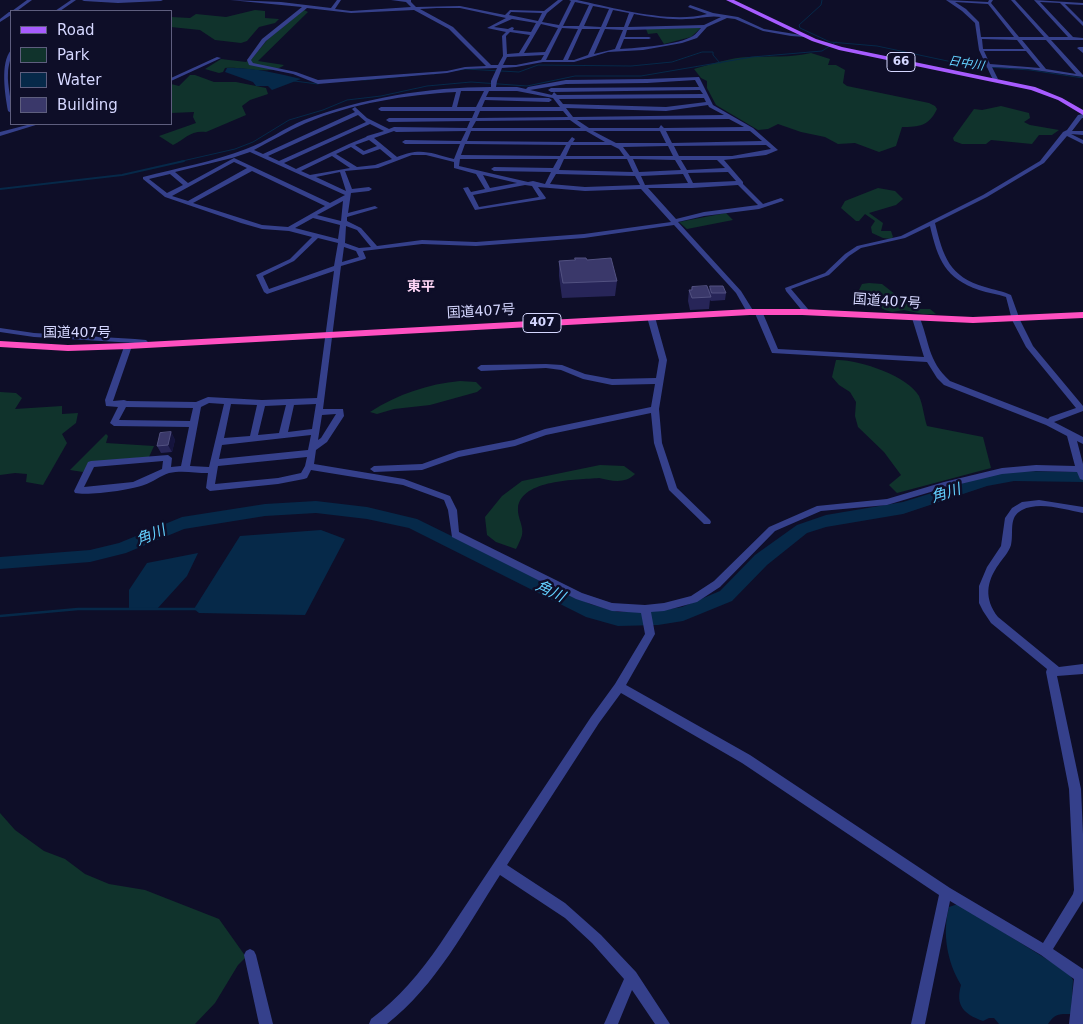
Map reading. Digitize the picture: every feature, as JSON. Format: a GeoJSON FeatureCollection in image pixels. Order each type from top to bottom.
{"type":"FeatureCollection","features":[{"type":"Feature","properties":{"kind":"highway","name":"国道407号"},"geometry":{"type":"LineString","coordinates":[[0,344],[68,348],[147,346],[754,311],[806,310],[916,318],[1016,320],[1083,315]]}},
{"type":"Feature","properties":{"kind":"main road","name":"66"},"geometry":{"type":"LineString","coordinates":[[729,0],[830,46],[1033,88],[1082,112]]}},
{"type":"Feature","properties":{"kind":"street"},"geometry":{"type":"LineString","coordinates":[[16,10],[30,0]]}},
{"type":"Feature","properties":{"kind":"street"},"geometry":{"type":"LineString","coordinates":[[59,10],[74,0]]}},
{"type":"Feature","properties":{"kind":"street"},"geometry":{"type":"LineString","coordinates":[[84,0],[128,2],[160,0]]}},
{"type":"Feature","properties":{"kind":"street"},"geometry":{"type":"LineString","coordinates":[[232,0],[282,2],[332,10],[371,12],[416,8],[468,8],[560,27],[645,28],[705,26],[716,23],[725,17]]}},
{"type":"Feature","properties":{"kind":"street"},"geometry":{"type":"LineString","coordinates":[[332,10],[338,0]]}},
{"type":"Feature","properties":{"kind":"street"},"geometry":{"type":"LineString","coordinates":[[393,0],[407,0],[445,7]]}},
{"type":"Feature","properties":{"kind":"street"},"geometry":{"type":"LineString","coordinates":[[407,0],[416,8],[451,28],[490,66]]}},
{"type":"Feature","properties":{"kind":"street"},"geometry":{"type":"LineString","coordinates":[[521,55],[545,12],[561,0]]}},
{"type":"Feature","properties":{"kind":"street"},"geometry":{"type":"LineString","coordinates":[[543,61],[572,0],[652,16],[704,18],[712,14]]}},
{"type":"Feature","properties":{"kind":"street"},"geometry":{"type":"LineString","coordinates":[[949,0],[990,1],[1044,70]]}},
{"type":"Feature","properties":{"kind":"street"},"geometry":{"type":"LineString","coordinates":[[949,0],[975,20],[979,26],[981,50],[995,80]]}},
{"type":"Feature","properties":{"kind":"street"},"geometry":{"type":"LineString","coordinates":[[1013,0],[1082,77]]}},
{"type":"Feature","properties":{"kind":"street"},"geometry":{"type":"LineString","coordinates":[[1072,39],[1036,0],[1083,4]]}},
{"type":"Feature","properties":{"kind":"street"},"geometry":{"type":"LineString","coordinates":[[122,7],[128,2]]}},
{"type":"Feature","properties":{"kind":"street"},"geometry":{"type":"LineString","coordinates":[[1061,2],[1083,25]]}},
{"type":"Feature","properties":{"kind":"street"},"geometry":{"type":"LineString","coordinates":[[564,62],[592,4]]}},
{"type":"Feature","properties":{"kind":"street"},"geometry":{"type":"LineString","coordinates":[[306,6],[264,40],[249,60],[251,64],[294,73],[318,82],[490,66],[516,66],[543,61],[564,62],[590,57],[605,51],[655,47],[692,39],[705,26]]}},
{"type":"Feature","properties":{"kind":"street"},"geometry":{"type":"LineString","coordinates":[[690,6],[712,14],[736,18],[763,30],[805,36]]}},
{"type":"Feature","properties":{"kind":"street"},"geometry":{"type":"LineString","coordinates":[[590,57],[612,8]]}},
{"type":"Feature","properties":{"kind":"street"},"geometry":{"type":"LineString","coordinates":[[677,17],[698,9]]}},
{"type":"Feature","properties":{"kind":"street"},"geometry":{"type":"LineString","coordinates":[[532,34],[489,28],[508,17],[510,11],[545,12]]}},
{"type":"Feature","properties":{"kind":"street"},"geometry":{"type":"LineString","coordinates":[[618,50],[632,12]]}},
{"type":"Feature","properties":{"kind":"street"},"geometry":{"type":"LineString","coordinates":[[0,16],[10,14]]}},
{"type":"Feature","properties":{"kind":"street"},"geometry":{"type":"LineString","coordinates":[[0,21],[10,14]]}},
{"type":"Feature","properties":{"kind":"street"},"geometry":{"type":"LineString","coordinates":[[645,28],[652,16]]}},
{"type":"Feature","properties":{"kind":"street"},"geometry":{"type":"LineString","coordinates":[[522,20],[504,36],[505,56],[502,67],[490,89],[482,98],[457,159],[456,167],[530,183],[584,189],[739,183]]}},
{"type":"Feature","properties":{"kind":"street"},"geometry":{"type":"LineString","coordinates":[[645,28],[655,47]]}},
{"type":"Feature","properties":{"kind":"street"},"geometry":{"type":"LineString","coordinates":[[622,38],[649,38]]}},
{"type":"Feature","properties":{"kind":"street"},"geometry":{"type":"LineString","coordinates":[[979,38],[1083,39]]}},
{"type":"Feature","properties":{"kind":"street"},"geometry":{"type":"LineString","coordinates":[[981,50],[1028,50]]}},
{"type":"Feature","properties":{"kind":"street"},"geometry":{"type":"LineString","coordinates":[[10,53],[4,74],[10,106]]}},
{"type":"Feature","properties":{"kind":"street"},"geometry":{"type":"LineString","coordinates":[[505,56],[546,53]]}},
{"type":"Feature","properties":{"kind":"street"},"geometry":{"type":"LineString","coordinates":[[172,80],[219,58]]}},
{"type":"Feature","properties":{"kind":"street"},"geometry":{"type":"LineString","coordinates":[[988,65],[1044,70],[1082,77]]}},
{"type":"Feature","properties":{"kind":"street"},"geometry":{"type":"LineString","coordinates":[[991,71],[1082,77]]}},
{"type":"Feature","properties":{"kind":"street"},"geometry":{"type":"LineString","coordinates":[[227,150],[233,157],[252,168],[294,177],[310,177],[342,170],[376,167],[411,153],[426,153],[457,159],[563,156],[720,158],[743,157],[775,150],[751,129],[711,106],[697,78],[647,82],[566,82],[550,88]]}},
{"type":"Feature","properties":{"kind":"street"},"geometry":{"type":"LineString","coordinates":[[647,82],[652,108],[692,186]]}},
{"type":"Feature","properties":{"kind":"street"},"geometry":{"type":"LineString","coordinates":[[550,88],[572,119],[600,138],[621,148],[629,158],[644,188],[754,311],[775,351],[928,360]]}},
{"type":"Feature","properties":{"kind":"street"},"geometry":{"type":"LineString","coordinates":[[702,88],[459,90],[375,101],[304,122],[233,157],[145,178],[167,196],[249,223],[289,229],[342,243],[360,250],[422,242],[476,244],[584,236],[675,222],[704,214],[762,206],[781,200]]}},
{"type":"Feature","properties":{"kind":"street"},"geometry":{"type":"LineString","coordinates":[[454,109],[459,90]]}},
{"type":"Feature","properties":{"kind":"street"},"geometry":{"type":"LineString","coordinates":[[523,90],[556,99]]}},
{"type":"Feature","properties":{"kind":"street"},"geometry":{"type":"LineString","coordinates":[[432,109],[436,92]]}},
{"type":"Feature","properties":{"kind":"street"},"geometry":{"type":"LineString","coordinates":[[482,98],[556,99],[706,96]]}},
{"type":"Feature","properties":{"kind":"street"},"geometry":{"type":"LineString","coordinates":[[375,101],[389,120],[393,130],[405,142],[411,153]]}},
{"type":"Feature","properties":{"kind":"street"},"geometry":{"type":"LineString","coordinates":[[381,109],[652,108],[695,106],[710,103]]}},
{"type":"Feature","properties":{"kind":"street"},"geometry":{"type":"LineString","coordinates":[[353,106],[370,122],[393,130]]}},
{"type":"Feature","properties":{"kind":"street"},"geometry":{"type":"LineString","coordinates":[[263,156],[358,112]]}},
{"type":"Feature","properties":{"kind":"street"},"geometry":{"type":"LineString","coordinates":[[806,310],[788,288],[827,274],[846,255],[859,247],[891,241],[932,223],[985,196],[1036,166],[1067,132],[1082,112]]}},
{"type":"Feature","properties":{"kind":"street"},"geometry":{"type":"LineString","coordinates":[[389,120],[733,117]]}},
{"type":"Feature","properties":{"kind":"street"},"geometry":{"type":"LineString","coordinates":[[279,163],[370,122]]}},
{"type":"Feature","properties":{"kind":"street"},"geometry":{"type":"LineString","coordinates":[[11,130],[14,128],[14,125]]}},
{"type":"Feature","properties":{"kind":"street"},"geometry":{"type":"LineString","coordinates":[[0,134],[32,125]]}},
{"type":"Feature","properties":{"kind":"street"},"geometry":{"type":"LineString","coordinates":[[294,177],[332,154],[369,137],[393,130],[751,129]]}},
{"type":"Feature","properties":{"kind":"street"},"geometry":{"type":"LineString","coordinates":[[547,185],[577,130]]}},
{"type":"Feature","properties":{"kind":"street"},"geometry":{"type":"LineString","coordinates":[[1067,132],[1083,134]]}},
{"type":"Feature","properties":{"kind":"street"},"geometry":{"type":"LineString","coordinates":[[1067,132],[1083,142]]}},
{"type":"Feature","properties":{"kind":"street"},"geometry":{"type":"LineString","coordinates":[[369,137],[396,159]]}},
{"type":"Feature","properties":{"kind":"street"},"geometry":{"type":"LineString","coordinates":[[405,142],[614,145],[768,143]]}},
{"type":"Feature","properties":{"kind":"street"},"geometry":{"type":"LineString","coordinates":[[351,145],[363,153],[380,147]]}},
{"type":"Feature","properties":{"kind":"street"},"geometry":{"type":"LineString","coordinates":[[250,150],[279,163],[330,206]]}},
{"type":"Feature","properties":{"kind":"street"},"geometry":{"type":"LineString","coordinates":[[332,154],[356,169]]}},
{"type":"Feature","properties":{"kind":"street"},"geometry":{"type":"LineString","coordinates":[[167,196],[233,157]]}},
{"type":"Feature","properties":{"kind":"street"},"geometry":{"type":"LineString","coordinates":[[490,175],[501,157]]}},
{"type":"Feature","properties":{"kind":"street"},"geometry":{"type":"LineString","coordinates":[[720,158],[741,183],[739,183],[762,206]]}},
{"type":"Feature","properties":{"kind":"street"},"geometry":{"type":"LineString","coordinates":[[188,203],[252,168]]}},
{"type":"Feature","properties":{"kind":"street"},"geometry":{"type":"LineString","coordinates":[[494,169],[636,174],[729,170]]}},
{"type":"Feature","properties":{"kind":"street"},"geometry":{"type":"LineString","coordinates":[[228,401],[210,488],[304,476],[313,450],[326,372],[329,335],[345,220],[348,194],[342,170]]}},
{"type":"Feature","properties":{"kind":"street"},"geometry":{"type":"LineString","coordinates":[[171,172],[187,185]]}},
{"type":"Feature","properties":{"kind":"street"},"geometry":{"type":"LineString","coordinates":[[479,173],[489,191]]}},
{"type":"Feature","properties":{"kind":"street"},"geometry":{"type":"LineString","coordinates":[[310,177],[348,194]]}},
{"type":"Feature","properties":{"kind":"street"},"geometry":{"type":"LineString","coordinates":[[469,194],[530,183]]}},
{"type":"Feature","properties":{"kind":"street"},"geometry":{"type":"LineString","coordinates":[[466,188],[477,209],[543,198],[530,183]]}},
{"type":"Feature","properties":{"kind":"street"},"geometry":{"type":"LineString","coordinates":[[289,229],[348,194],[369,189]]}},
{"type":"Feature","properties":{"kind":"street"},"geometry":{"type":"LineString","coordinates":[[345,220],[375,208]]}},
{"type":"Feature","properties":{"kind":"street"},"geometry":{"type":"LineString","coordinates":[[312,216],[345,220],[359,229],[376,248]]}},
{"type":"Feature","properties":{"kind":"street"},"geometry":{"type":"LineString","coordinates":[[932,223],[939,255],[948,269],[973,285],[1007,295],[1010,298],[1016,320],[1035,354],[1081,409],[1052,419],[1049,423]]}},
{"type":"Feature","properties":{"kind":"street"},"geometry":{"type":"LineString","coordinates":[[316,236],[292,260],[260,275],[268,292],[363,258],[360,250]]}},
{"type":"Feature","properties":{"kind":"street"},"geometry":{"type":"LineString","coordinates":[[650,317],[663,360],[655,409],[658,443],[673,490],[707,522]]}},
{"type":"Feature","properties":{"kind":"street"},"geometry":{"type":"LineString","coordinates":[[916,318],[928,360],[937,375],[947,383],[1049,423],[1083,442]]}},
{"type":"Feature","properties":{"kind":"street"},"geometry":{"type":"LineString","coordinates":[[0,330],[34,335],[143,342],[147,346]]}},
{"type":"Feature","properties":{"kind":"street"},"geometry":{"type":"LineString","coordinates":[[128,346],[109,400],[110,404],[197,405],[208,400],[262,403],[320,402]]}},
{"type":"Feature","properties":{"kind":"street"},"geometry":{"type":"LineString","coordinates":[[481,368],[546,366],[562,368],[583,376],[612,382],[660,381]]}},
{"type":"Feature","properties":{"kind":"street"},"geometry":{"type":"LineString","coordinates":[[124,403],[114,423],[193,424]]}},
{"type":"Feature","properties":{"kind":"street"},"geometry":{"type":"LineString","coordinates":[[253,438],[262,403]]}},
{"type":"Feature","properties":{"kind":"street"},"geometry":{"type":"LineString","coordinates":[[283,435],[290,403]]}},
{"type":"Feature","properties":{"kind":"street"},"geometry":{"type":"LineString","coordinates":[[185,468],[197,405]]}},
{"type":"Feature","properties":{"kind":"street"},"geometry":{"type":"LineString","coordinates":[[374,469],[422,467],[458,454],[515,443],[545,432],[655,409]]}},
{"type":"Feature","properties":{"kind":"street"},"geometry":{"type":"LineString","coordinates":[[166,471],[168,458],[91,464],[78,491],[115,488],[140,483],[166,471],[185,468],[194,471],[313,450],[324,440],[337,421],[340,411],[319,412]]}},
{"type":"Feature","properties":{"kind":"street"},"geometry":{"type":"LineString","coordinates":[[218,442],[316,432]]}},
{"type":"Feature","properties":{"kind":"street"},"geometry":{"type":"LineString","coordinates":[[309,466],[404,482],[447,498],[450,502],[455,534],[579,596],[612,607],[645,609],[664,607],[694,598],[717,584],[772,529],[820,508],[887,502],[944,485],[1002,471],[1081,472],[1077,449],[1070,434]]}},
{"type":"Feature","properties":{"kind":"street"},"geometry":{"type":"LineString","coordinates":[[1057,672],[1027,646],[1004,630],[990,616],[982,597],[984,585],[993,563],[1002,554],[1007,543],[1006,533],[1010,516],[1015,510],[1038,504],[1083,510]]}},
{"type":"Feature","properties":{"kind":"street"},"geometry":{"type":"LineString","coordinates":[[376,1024],[405,998],[424,976],[619,687],[650,634],[645,609]]}},
{"type":"Feature","properties":{"kind":"street"},"geometry":{"type":"LineString","coordinates":[[1045,951],[1080,896],[1075,789],[1051,672],[1083,669]]}},
{"type":"Feature","properties":{"kind":"street"},"geometry":{"type":"LineString","coordinates":[[619,687],[746,758],[946,892],[1045,951],[1082,976],[1076,1024]]}},
{"type":"Feature","properties":{"kind":"street"},"geometry":{"type":"LineString","coordinates":[[499,867],[568,914],[596,938],[631,977],[663,1024]]}},
{"type":"Feature","properties":{"kind":"street"},"geometry":{"type":"LineString","coordinates":[[918,1024],[946,892]]}},
{"type":"Feature","properties":{"kind":"street"},"geometry":{"type":"LineString","coordinates":[[250,956],[266,1024]]}},
{"type":"Feature","properties":{"kind":"street"},"geometry":{"type":"LineString","coordinates":[[611,1024],[631,977]]}},
{"type":"Feature","properties":{"kind":"green space"},"geometry":{"type":"Polygon","coordinates":[[[255,10],[265,11],[265,18],[279,19],[275,23],[259,27],[247,41],[241,43],[215,40],[200,30],[172,27],[172,17],[190,18],[196,14],[226,17],[255,10]]]}},
{"type":"Feature","properties":{"kind":"green space"},"geometry":{"type":"Polygon","coordinates":[[[304,10],[308,12],[258,61],[284,65],[272,70],[225,68],[223,72],[219,73],[205,69],[221,59],[246,62],[253,57],[268,39],[304,10]]]}},
{"type":"Feature","properties":{"kind":"green space"},"geometry":{"type":"Polygon","coordinates":[[[702,27],[691,37],[664,44],[657,33],[648,34],[646,29],[702,27]]]}},
{"type":"Feature","properties":{"kind":"green space"},"geometry":{"type":"Polygon","coordinates":[[[811,53],[830,59],[828,65],[836,65],[845,70],[843,83],[847,86],[929,103],[937,109],[927,122],[914,127],[902,127],[896,146],[879,152],[855,143],[838,144],[825,137],[801,132],[778,124],[768,129],[758,130],[716,105],[707,88],[707,81],[701,78],[694,69],[741,58],[811,53]]]}},
{"type":"Feature","properties":{"kind":"green space"},"geometry":{"type":"Polygon","coordinates":[[[190,75],[195,75],[214,82],[236,82],[266,88],[268,94],[250,100],[242,106],[246,115],[206,132],[196,132],[173,145],[159,136],[196,123],[193,117],[194,112],[172,113],[172,84],[179,86],[190,75]]]}},
{"type":"Feature","properties":{"kind":"green space"},"geometry":{"type":"Polygon","coordinates":[[[1001,106],[1029,113],[1030,118],[1024,122],[1030,125],[1059,130],[1052,135],[1039,135],[1032,144],[991,140],[986,144],[962,144],[954,141],[953,138],[974,109],[982,110],[1001,106]]]}},
{"type":"Feature","properties":{"kind":"green space"},"geometry":{"type":"Polygon","coordinates":[[[878,188],[895,191],[903,199],[896,205],[869,213],[883,223],[881,231],[891,231],[893,237],[891,239],[872,233],[871,227],[875,221],[865,214],[859,221],[856,221],[841,208],[845,201],[878,188]]]}},
{"type":"Feature","properties":{"kind":"green space"},"geometry":{"type":"Polygon","coordinates":[[[726,213],[733,220],[687,229],[679,222],[726,213]]]}},
{"type":"Feature","properties":{"kind":"green space"},"geometry":{"type":"Polygon","coordinates":[[[862,284],[882,284],[914,309],[930,309],[936,314],[885,310],[874,304],[869,297],[859,290],[862,284]]]}},
{"type":"Feature","properties":{"kind":"green space"},"geometry":{"type":"Polygon","coordinates":[[[836,360],[857,362],[882,370],[904,382],[919,396],[927,426],[983,437],[991,468],[897,493],[889,485],[901,475],[884,452],[858,427],[855,416],[856,402],[850,392],[839,385],[832,377],[836,360]]]}},
{"type":"Feature","properties":{"kind":"green space"},"geometry":{"type":"Polygon","coordinates":[[[460,381],[476,382],[482,388],[477,392],[430,405],[394,409],[377,414],[370,412],[391,400],[413,391],[460,381]]]}},
{"type":"Feature","properties":{"kind":"green space"},"geometry":{"type":"Polygon","coordinates":[[[0,392],[16,393],[22,398],[15,409],[62,406],[62,414],[78,413],[76,423],[62,434],[67,443],[43,485],[26,482],[27,474],[0,475],[0,392]]]}},
{"type":"Feature","properties":{"kind":"green space"},"geometry":{"type":"Polygon","coordinates":[[[106,434],[108,436],[106,443],[154,446],[149,457],[90,462],[83,472],[70,470],[106,434]]]}},
{"type":"Feature","properties":{"kind":"green space"},"geometry":{"type":"Polygon","coordinates":[[[600,465],[624,466],[635,474],[623,480],[577,479],[539,486],[521,498],[518,511],[522,535],[516,549],[496,542],[487,535],[485,517],[502,496],[522,481],[600,465]]]}},
{"type":"Feature","properties":{"kind":"green space"},"geometry":{"type":"Polygon","coordinates":[[[0,813],[15,830],[44,851],[65,859],[85,874],[109,884],[145,890],[219,919],[246,957],[238,965],[215,1003],[195,1024],[0,1024],[0,813]]]}},
{"type":"Feature","properties":{"kind":"water"},"geometry":{"type":"Polygon","coordinates":[[[227,68],[255,69],[301,79],[272,90],[268,86],[256,86],[253,82],[225,72],[227,68]]]}},
{"type":"Feature","properties":{"kind":"water"},"geometry":{"type":"Polygon","coordinates":[[[321,530],[345,539],[305,615],[199,613],[194,609],[240,536],[321,530]]]}},
{"type":"Feature","properties":{"kind":"water"},"geometry":{"type":"Polygon","coordinates":[[[198,553],[187,576],[157,609],[129,608],[129,590],[147,563],[198,553]]]}},
{"type":"Feature","properties":{"kind":"water"},"geometry":{"type":"Polygon","coordinates":[[[958,904],[1069,973],[1073,980],[1071,1014],[1058,1015],[1048,1024],[999,1024],[994,1018],[983,1021],[966,1012],[960,1004],[959,992],[961,985],[952,967],[946,937],[949,907],[958,904]]]}},
{"type":"Feature","properties":{"kind":"building"},"geometry":{"type":"Polygon","coordinates":[[[575,258],[586,258],[587,260],[611,258],[617,281],[563,283],[559,261],[575,260],[575,258]]]}},
{"type":"Feature","properties":{"kind":"building"},"geometry":{"type":"Polygon","coordinates":[[[707,286],[711,297],[692,298],[689,290],[692,290],[692,287],[707,286]]]}},
{"type":"Feature","properties":{"kind":"building"},"geometry":{"type":"Polygon","coordinates":[[[710,286],[723,286],[726,293],[712,293],[710,286]]]}},
{"type":"Feature","properties":{"kind":"building"},"geometry":{"type":"Polygon","coordinates":[[[171,432],[168,445],[157,446],[160,433],[171,432]]]}},
{"type":"Feature","properties":{"kind":"waterway"},"geometry":{"type":"LineString","coordinates":[[822,0],[821,5],[799,25],[800,28],[830,42],[835,42]]}},
{"type":"Feature","properties":{"kind":"waterway"},"geometry":{"type":"LineString","coordinates":[[720,63],[752,57],[822,51],[835,42]]}},
{"type":"Feature","properties":{"kind":"waterway","name":"日中川"},"geometry":{"type":"LineString","coordinates":[[835,42],[877,46],[971,66],[1030,70],[1083,78]]}},
{"type":"Feature","properties":{"kind":"waterway"},"geometry":{"type":"LineString","coordinates":[[433,74],[465,69],[519,72],[538,65],[631,66],[672,62],[702,52],[713,52],[713,55],[720,63]]}},
{"type":"Feature","properties":{"kind":"waterway"},"geometry":{"type":"LineString","coordinates":[[178,162],[235,149],[253,142],[289,120],[323,110],[347,100],[381,96],[427,86],[471,82],[527,86],[575,76],[641,76],[720,63]]}},
{"type":"Feature","properties":{"kind":"waterway"},"geometry":{"type":"LineString","coordinates":[[364,80],[415,75]]}},
{"type":"Feature","properties":{"kind":"waterway"},"geometry":{"type":"LineString","coordinates":[[294,81],[318,84]]}},
{"type":"Feature","properties":{"kind":"waterway"},"geometry":{"type":"LineString","coordinates":[[0,189],[122,175],[184,161]]}},
{"type":"Feature","properties":{"kind":"waterway","name":"角川"},"geometry":{"type":"LineString","coordinates":[[0,563],[90,556],[121,549],[182,523],[265,510],[316,507],[367,513],[412,523],[586,610],[618,619],[658,618],[683,614],[726,596],[761,560],[802,529],[826,521],[903,508],[986,481],[1014,476],[1083,477]]}},
{"type":"Feature","properties":{"kind":"waterway"},"geometry":{"type":"LineString","coordinates":[[0,616],[78,609],[196,609]]}},
{"type":"Feature","properties":{"kind":"district","name":"東平"},"geometry":{"type":"Point","coordinates":[421,287]}}]}
